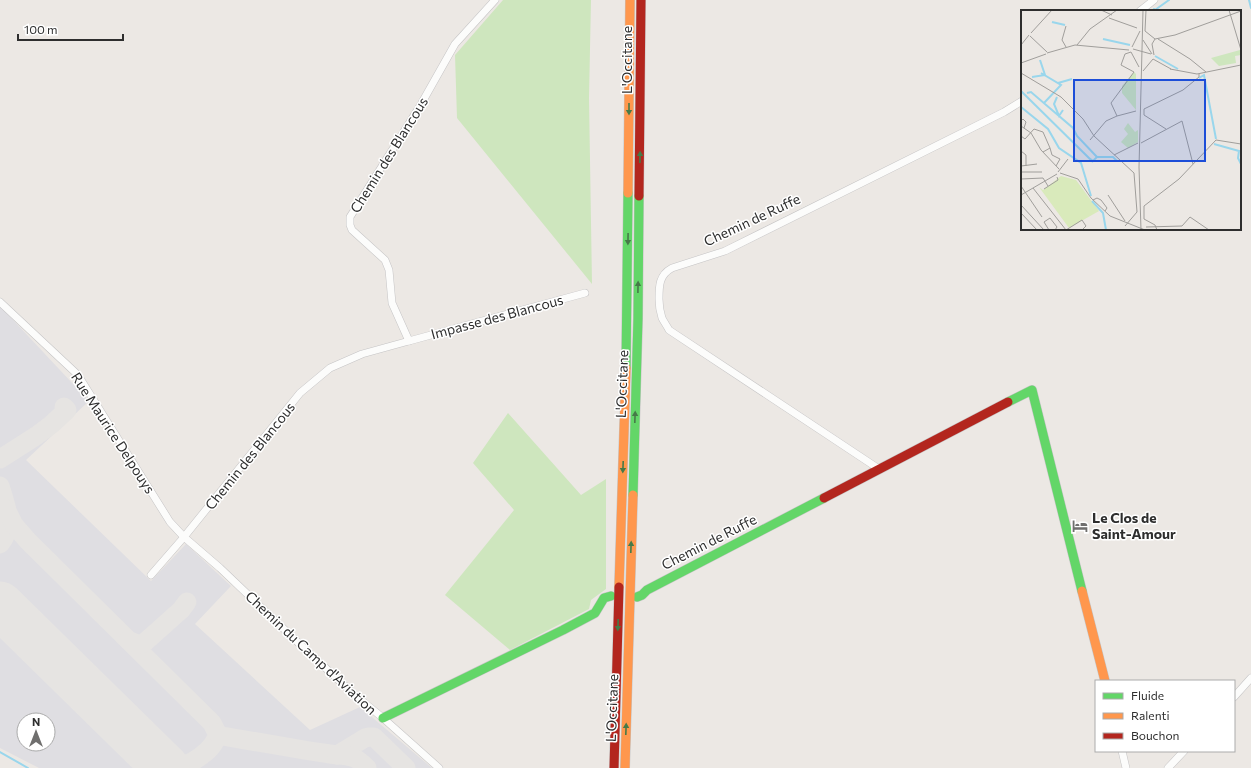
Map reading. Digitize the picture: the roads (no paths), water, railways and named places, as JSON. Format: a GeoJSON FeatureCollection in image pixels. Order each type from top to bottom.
{"type":"FeatureCollection","features":[{"type":"Feature","properties":{"kind":"main road","name":"L'Occitane"},"geometry":{"type":"LineString","coordinates":[[614,768],[627,318],[630,33],[629,0]]}},
{"type":"Feature","properties":{"kind":"main road","name":"L'Occitane"},"geometry":{"type":"LineString","coordinates":[[625,768],[638,318],[641,0]]}},
{"type":"Feature","properties":{"kind":"main road"},"geometry":{"type":"LineString","coordinates":[[641,58],[645,0]]}},
{"type":"Feature","properties":{"kind":"main road","name":"Chemin de Ruffe"},"geometry":{"type":"LineString","coordinates":[[637,597],[653,586],[807,508],[1032,390],[1105,680]]}},
{"type":"Feature","properties":{"kind":"main road"},"geometry":{"type":"LineString","coordinates":[[383,718],[595,613],[604,598],[611,596]]}},
{"type":"Feature","properties":{"kind":"street","name":"Chemin des Blancous"},"geometry":{"type":"LineString","coordinates":[[151,575],[184,537],[300,394],[330,368],[362,354],[409,341],[392,303],[389,270],[385,260],[352,230],[350,225],[350,217],[420,106],[455,44],[495,0]]}},
{"type":"Feature","properties":{"kind":"street"},"geometry":{"type":"LineString","coordinates":[[1141,10],[1154,0]]}},
{"type":"Feature","properties":{"kind":"street","name":"Chemin de Ruffe"},"geometry":{"type":"LineString","coordinates":[[879,469],[669,330],[662,318],[659,308],[659,286],[662,278],[666,271],[672,268],[725,251],[1021,103]]}},
{"type":"Feature","properties":{"kind":"street","name":"Impasse des Blancous"},"geometry":{"type":"LineString","coordinates":[[409,341],[585,293]]}},
{"type":"Feature","properties":{"kind":"street","name":"Rue Maurice Delpouys"},"geometry":{"type":"LineString","coordinates":[[0,302],[78,375],[170,522],[184,537]]}},
{"type":"Feature","properties":{"kind":"street","name":"Chemin du Camp d'Aviation"},"geometry":{"type":"LineString","coordinates":[[184,537],[220,568],[356,696],[439,768]]}},
{"type":"Feature","properties":{"kind":"street"},"geometry":{"type":"LineString","coordinates":[[1235,696],[1251,678]]}},
{"type":"Feature","properties":{"kind":"street"},"geometry":{"type":"LineString","coordinates":[[1122,752],[1126,768]]}},
{"type":"Feature","properties":{"kind":"street"},"geometry":{"type":"LineString","coordinates":[[1168,768],[1183,752]]}},
{"type":"Feature","properties":{"kind":"waterway"},"geometry":{"type":"LineString","coordinates":[[1154,9],[1155,10],[1169,0]]}},
{"type":"Feature","properties":{"kind":"waterway"},"geometry":{"type":"LineString","coordinates":[[1249,0],[1251,8]]}},
{"type":"Feature","properties":{"kind":"waterway"},"geometry":{"type":"LineString","coordinates":[[0,752],[28,768]]}},
{"type":"Feature","properties":{"kind":"place","name":"Le Clos de Saint-Amour"},"geometry":{"type":"Point","coordinates":[1080,526]}}]}
